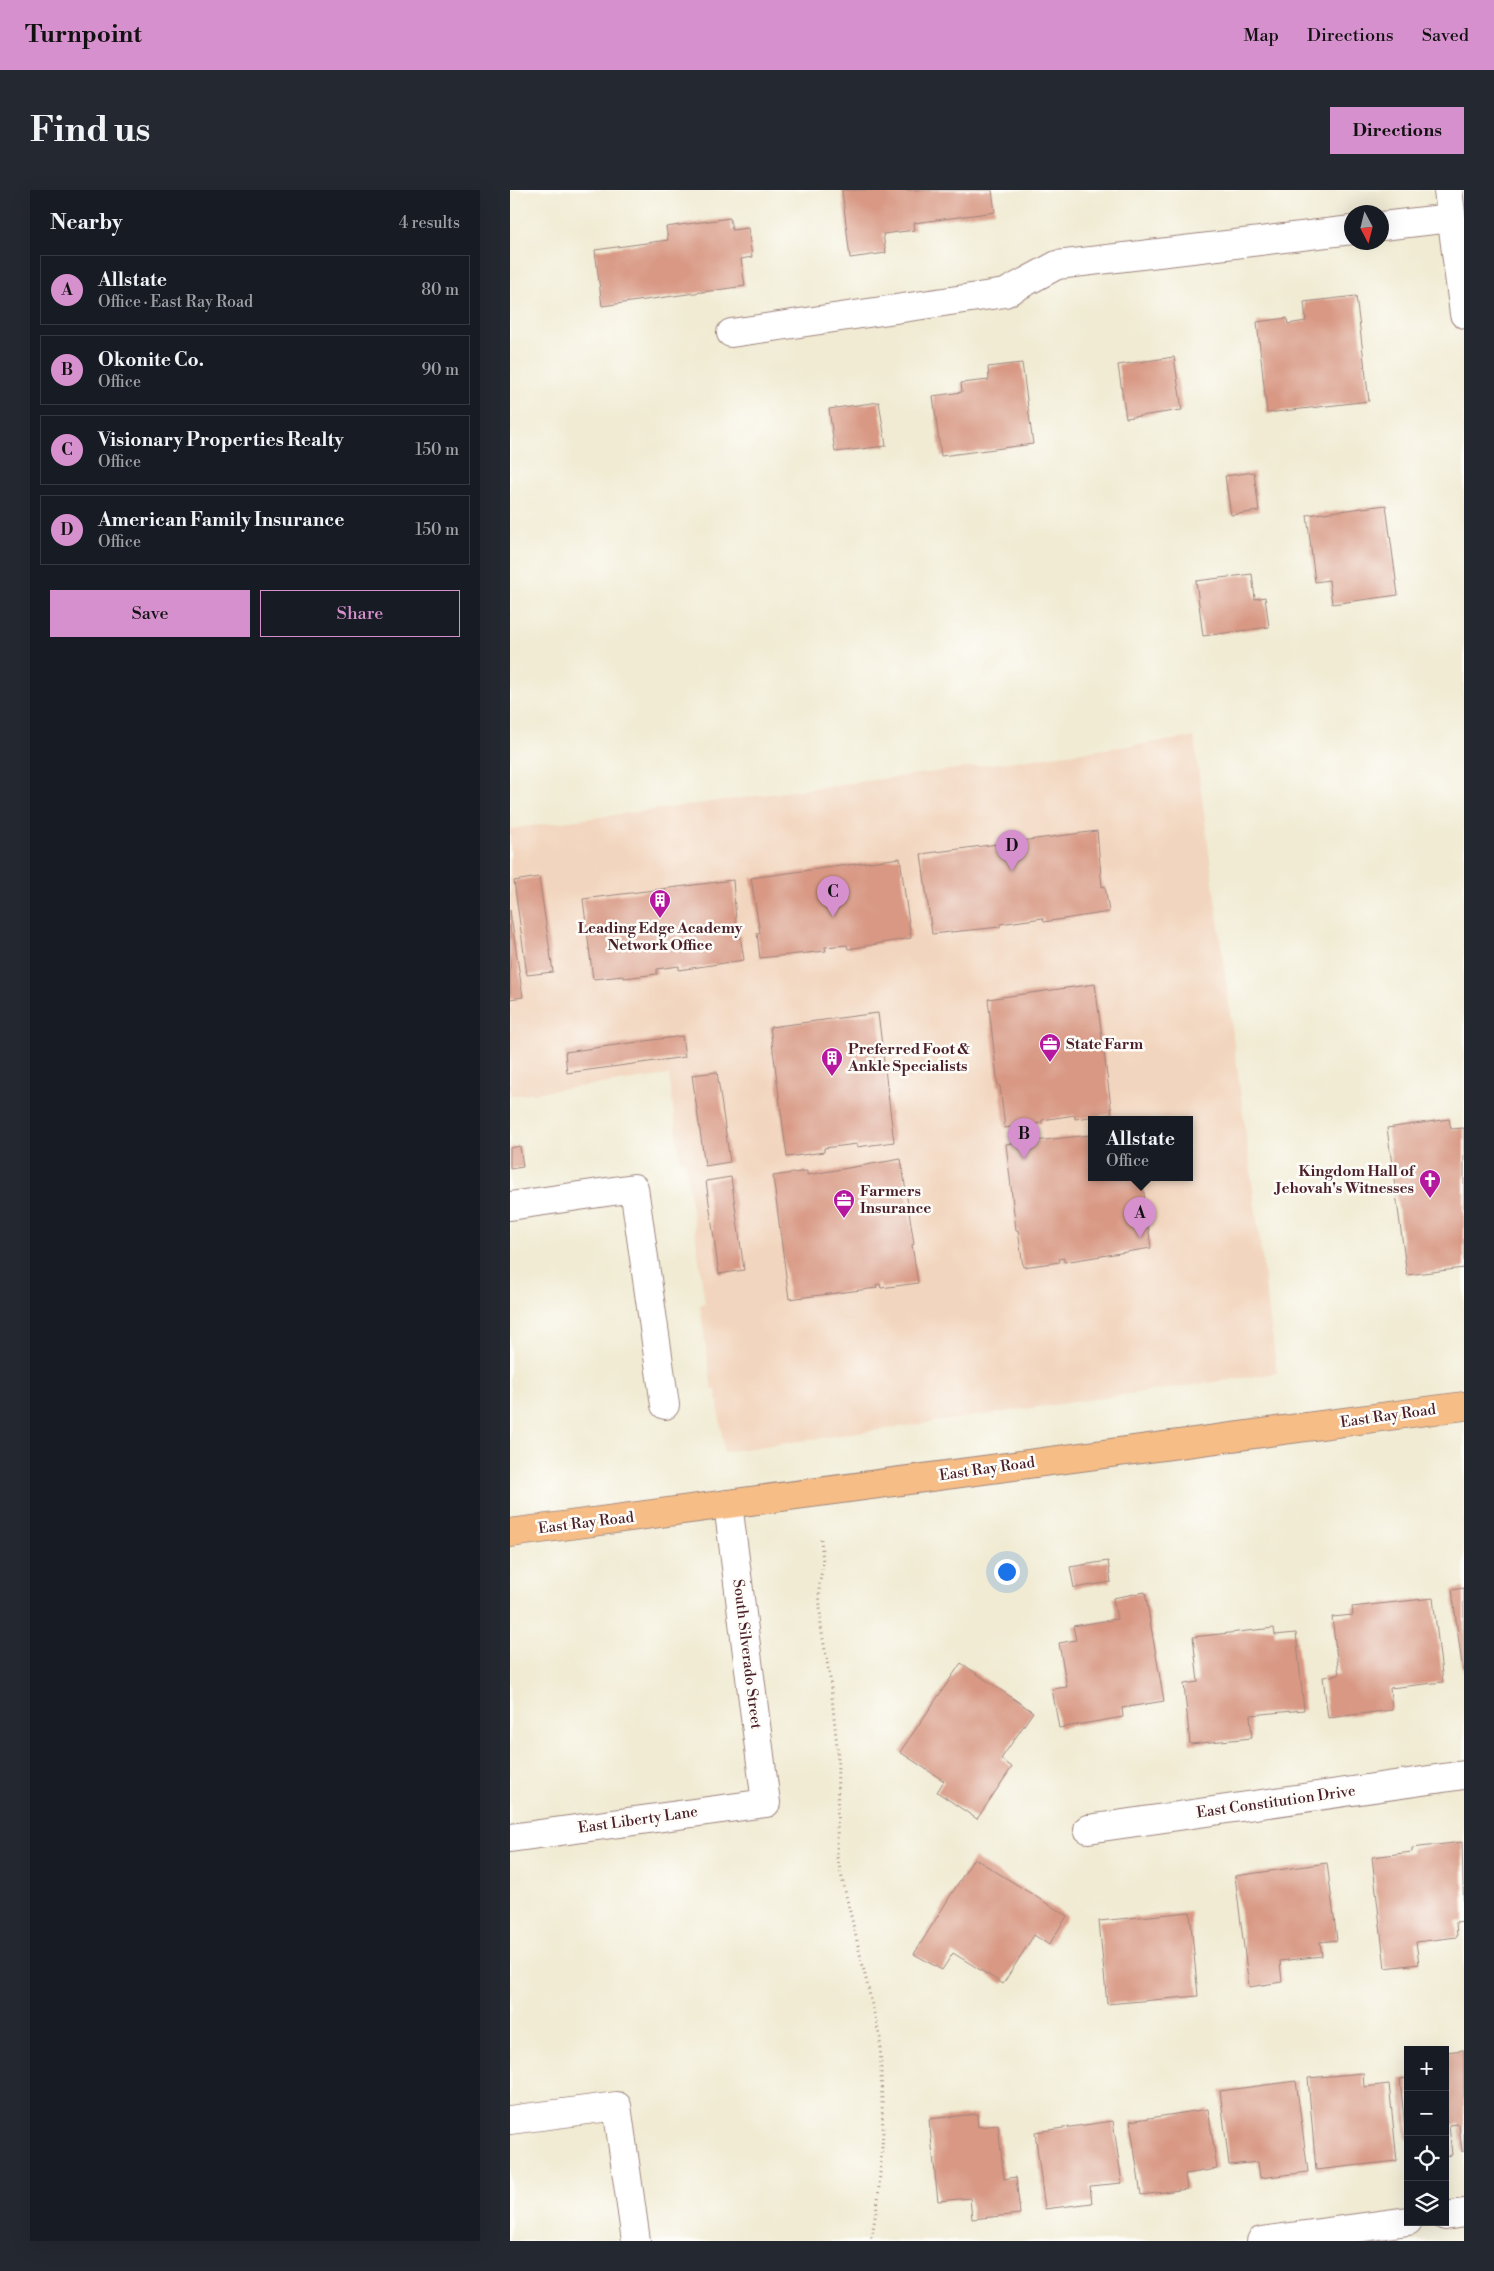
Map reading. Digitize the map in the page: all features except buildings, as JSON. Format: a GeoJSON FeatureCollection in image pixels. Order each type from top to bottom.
{"type":"FeatureCollection","features":[{"type":"Feature","properties":{"kind":"main road","name":"East Ray Road"},"geometry":{"type":"LineString","coordinates":[[510,1533],[1464,1406]]}},
{"type":"Feature","properties":{"kind":"street"},"geometry":{"type":"LineString","coordinates":[[1448,190],[1464,314]]}},
{"type":"Feature","properties":{"kind":"street"},"geometry":{"type":"LineString","coordinates":[[1389,225],[1451,218]]}},
{"type":"Feature","properties":{"kind":"street"},"geometry":{"type":"LineString","coordinates":[[731,333],[1005,293],[1056,265],[1344,231]]}},
{"type":"Feature","properties":{"kind":"street"},"geometry":{"type":"LineString","coordinates":[[510,1206],[634,1188],[665,1405]]}},
{"type":"Feature","properties":{"kind":"street","name":"South Silverado Street"},"geometry":{"type":"LineString","coordinates":[[728,1504],[766,1803]]}},
{"type":"Feature","properties":{"kind":"street","name":"East Constitution Drive"},"geometry":{"type":"LineString","coordinates":[[1088,1829],[1464,1775]]}},
{"type":"Feature","properties":{"kind":"street","name":"East Liberty Lane"},"geometry":{"type":"LineString","coordinates":[[510,1838],[766,1803]]}},
{"type":"Feature","properties":{"kind":"street"},"geometry":{"type":"LineString","coordinates":[[510,2120],[617,2106],[636,2241]]}},
{"type":"Feature","properties":{"kind":"street"},"geometry":{"type":"LineString","coordinates":[[1449,2215],[1464,2213]]}},
{"type":"Feature","properties":{"kind":"street"},"geometry":{"type":"LineString","coordinates":[[1261,2241],[1404,2222]]}},
{"type":"Feature","properties":{"kind":"path"},"geometry":{"type":"LineString","coordinates":[[821,1539],[823,1563],[819,1587],[821,1628],[830,1678],[838,1756],[837,1857],[880,2038],[883,2134],[878,2200],[871,2241]]}},
{"type":"Feature","properties":{"kind":"shaded area"},"geometry":{"type":"Polygon","coordinates":[[[1194,737],[1277,1373],[724,1452],[716,1389],[712,1389],[700,1305],[705,1304],[685,1160],[680,1161],[669,1075],[510,1096],[510,829],[1194,737]]]}},
{"type":"Feature","properties":{"kind":"place","name":"American Family Insurance"},"geometry":{"type":"Point","coordinates":[1012,871]}},
{"type":"Feature","properties":{"kind":"place","name":"Visionary Properties Realty"},"geometry":{"type":"Point","coordinates":[833,917]}},
{"type":"Feature","properties":{"kind":"place","name":"Leading Edge Academy Network Office"},"geometry":{"type":"Point","coordinates":[660,919]}},
{"type":"Feature","properties":{"kind":"place","name":"State Farm"},"geometry":{"type":"Point","coordinates":[1050,1063]}},
{"type":"Feature","properties":{"kind":"place","name":"Preferred Foot & Ankle Specialists"},"geometry":{"type":"Point","coordinates":[832,1077]}},
{"type":"Feature","properties":{"kind":"place","name":"Okonite Co."},"geometry":{"type":"Point","coordinates":[1024,1159]}},
{"type":"Feature","properties":{"kind":"place","name":"Kingdom Hall of Jehovah's Witnesses"},"geometry":{"type":"Point","coordinates":[1430,1199]}},
{"type":"Feature","properties":{"kind":"place","name":"Farmers Insurance"},"geometry":{"type":"Point","coordinates":[844,1219]}},
{"type":"Feature","properties":{"kind":"place","name":"Allstate"},"geometry":{"type":"Point","coordinates":[1140,1238]}}]}
